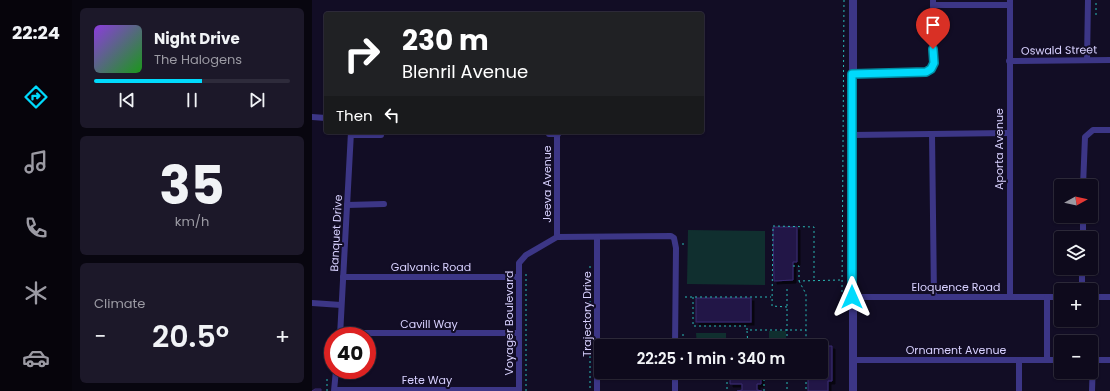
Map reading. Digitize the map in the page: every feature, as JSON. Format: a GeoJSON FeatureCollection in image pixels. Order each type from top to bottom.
{"type":"FeatureCollection","features":[{"type":"Feature","properties":{"kind":"street"},"geometry":{"type":"LineString","coordinates":[[853,0],[853,391]]}},
{"type":"Feature","properties":{"kind":"street"},"geometry":{"type":"LineString","coordinates":[[1087,60],[1088,0]]}},
{"type":"Feature","properties":{"kind":"street"},"geometry":{"type":"LineString","coordinates":[[852,74],[926,72],[931,69],[934,63],[933,2],[1010,2]]}},
{"type":"Feature","properties":{"kind":"street","name":"Aporta Avenue"},"geometry":{"type":"LineString","coordinates":[[1010,2],[1010,297]]}},
{"type":"Feature","properties":{"kind":"street","name":"Oswald Street"},"geometry":{"type":"LineString","coordinates":[[1009,61],[1110,60]]}},
{"type":"Feature","properties":{"kind":"street"},"geometry":{"type":"LineString","coordinates":[[312,118],[324,118]]}},
{"type":"Feature","properties":{"kind":"street"},"geometry":{"type":"LineString","coordinates":[[1083,179],[1085,137],[1093,130],[1110,130]]}},
{"type":"Feature","properties":{"kind":"street"},"geometry":{"type":"LineString","coordinates":[[852,135],[1009,133]]}},
{"type":"Feature","properties":{"kind":"street","name":"Banquet Drive"},"geometry":{"type":"LineString","coordinates":[[340,327],[351,134]]}},
{"type":"Feature","properties":{"kind":"street","name":"Jeeva Avenue"},"geometry":{"type":"LineString","coordinates":[[557,237],[558,134]]}},
{"type":"Feature","properties":{"kind":"street"},"geometry":{"type":"LineString","coordinates":[[932,134],[934,297]]}},
{"type":"Feature","properties":{"kind":"street"},"geometry":{"type":"LineString","coordinates":[[347,204],[384,204]]}},
{"type":"Feature","properties":{"kind":"street"},"geometry":{"type":"LineString","coordinates":[[550,204],[557,204]]}},
{"type":"Feature","properties":{"kind":"street"},"geometry":{"type":"LineString","coordinates":[[557,237],[671,236],[674,238],[676,248],[675,339]]}},
{"type":"Feature","properties":{"kind":"street","name":"Voyager Boulevard"},"geometry":{"type":"LineString","coordinates":[[522,390],[518,333],[519,263],[522,258],[557,237]]}},
{"type":"Feature","properties":{"kind":"street","name":"Trajectory Drive"},"geometry":{"type":"LineString","coordinates":[[597,237],[597,391]]}},
{"type":"Feature","properties":{"kind":"street","name":"Galvanic Road"},"geometry":{"type":"LineString","coordinates":[[343,277],[518,277]]}},
{"type":"Feature","properties":{"kind":"street","name":"Eloquence Road"},"geometry":{"type":"LineString","coordinates":[[852,297],[1054,298]]}},
{"type":"Feature","properties":{"kind":"street"},"geometry":{"type":"LineString","coordinates":[[1098,297],[1110,297]]}},
{"type":"Feature","properties":{"kind":"street"},"geometry":{"type":"LineString","coordinates":[[1047,298],[1047,360]]}},
{"type":"Feature","properties":{"kind":"street"},"geometry":{"type":"LineString","coordinates":[[312,303],[341,305]]}},
{"type":"Feature","properties":{"kind":"street","name":"Cavill Way"},"geometry":{"type":"LineString","coordinates":[[376,335],[518,333]]}},
{"type":"Feature","properties":{"kind":"street","name":"Ornament Avenue"},"geometry":{"type":"LineString","coordinates":[[852,360],[1054,360]]}},
{"type":"Feature","properties":{"kind":"street"},"geometry":{"type":"LineString","coordinates":[[1019,360],[1019,391]]}},
{"type":"Feature","properties":{"kind":"street"},"geometry":{"type":"LineString","coordinates":[[1098,360],[1110,360]]}},
{"type":"Feature","properties":{"kind":"street"},"geometry":{"type":"LineString","coordinates":[[335,390],[336,379]]}},
{"type":"Feature","properties":{"kind":"street"},"geometry":{"type":"LineString","coordinates":[[675,379],[675,391]]}},
{"type":"Feature","properties":{"kind":"street"},"geometry":{"type":"LineString","coordinates":[[1092,379],[1092,391]]}},
{"type":"Feature","properties":{"kind":"street","name":"Fete Way"},"geometry":{"type":"LineString","coordinates":[[335,390],[522,390]]}},
{"type":"Feature","properties":{"kind":"path"},"geometry":{"type":"LineString","coordinates":[[844,0],[844,189],[842,197],[842,293],[845,299],[845,309]]}},
{"type":"Feature","properties":{"kind":"path"},"geometry":{"type":"LineString","coordinates":[[1096,0],[1096,14]]}},
{"type":"Feature","properties":{"kind":"path"},"geometry":{"type":"LineString","coordinates":[[787,307],[772,306],[772,226],[814,227],[814,280]]}},
{"type":"Feature","properties":{"kind":"path"},"geometry":{"type":"LineString","coordinates":[[590,266],[590,391]]}},
{"type":"Feature","properties":{"kind":"path"},"geometry":{"type":"LineString","coordinates":[[793,266],[799,266],[799,281],[806,294],[806,339]]}},
{"type":"Feature","properties":{"kind":"path"},"geometry":{"type":"LineString","coordinates":[[522,390],[526,274]]}},
{"type":"Feature","properties":{"kind":"path"},"geometry":{"type":"LineString","coordinates":[[799,281],[840,280]]}},
{"type":"Feature","properties":{"kind":"path"},"geometry":{"type":"LineString","coordinates":[[787,287],[787,339]]}},
{"type":"Feature","properties":{"kind":"path"},"geometry":{"type":"LineString","coordinates":[[685,297],[772,297]]}},
{"type":"Feature","properties":{"kind":"path"},"geometry":{"type":"LineString","coordinates":[[693,297],[693,326],[747,326],[748,339]]}},
{"type":"Feature","properties":{"kind":"path"},"geometry":{"type":"LineString","coordinates":[[747,330],[806,330]]}},
{"type":"Feature","properties":{"kind":"path"},"geometry":{"type":"LineString","coordinates":[[327,379],[327,391]]}},
{"type":"Feature","properties":{"kind":"path"},"geometry":{"type":"LineString","coordinates":[[727,379],[727,391]]}},
{"type":"Feature","properties":{"kind":"path"},"geometry":{"type":"LineString","coordinates":[[764,379],[764,391]]}},
{"type":"Feature","properties":{"kind":"path"},"geometry":{"type":"LineString","coordinates":[[787,379],[787,391]]}},
{"type":"Feature","properties":{"kind":"path"},"geometry":{"type":"LineString","coordinates":[[806,379],[806,391]]}},
{"type":"Feature","properties":{"kind":"green space"},"geometry":{"type":"Polygon","coordinates":[[[688,230],[765,231],[765,285],[687,284],[688,230]]]}},
{"type":"Feature","properties":{"kind":"green space"},"geometry":{"type":"Polygon","coordinates":[[[769,331],[786,331],[786,339],[769,339],[769,331]]]}},
{"type":"Feature","properties":{"kind":"green space"},"geometry":{"type":"Polygon","coordinates":[[[696,333],[726,333],[726,339],[696,339],[696,333]]]}},
{"type":"Feature","properties":{"kind":"building"},"geometry":{"type":"Polygon","coordinates":[[[773,227],[797,227],[797,262],[793,262],[793,280],[774,281],[773,227]]]}},
{"type":"Feature","properties":{"kind":"building"},"geometry":{"type":"Polygon","coordinates":[[[696,298],[751,298],[751,322],[696,322],[696,298]]]}},
{"type":"Feature","properties":{"kind":"building"},"geometry":{"type":"Polygon","coordinates":[[[828,346],[832,346],[832,381],[828,381],[828,391],[808,391],[808,379],[828,379],[828,346]]]}},
{"type":"Feature","properties":{"kind":"building"},"geometry":{"type":"Polygon","coordinates":[[[730,379],[761,379],[761,384],[757,384],[757,390],[762,391],[737,391],[742,390],[742,384],[730,384],[730,379]]]}},
{"type":"Feature","properties":{"kind":"building"},"geometry":{"type":"Polygon","coordinates":[[[315,389],[321,389],[321,391],[312,391],[315,389]]]}},
{"type":"Feature","properties":{"kind":"route"},"geometry":{"type":"LineString","coordinates":[[852,297],[852,74],[926,72],[931,69],[934,63],[933,49]]}}]}
